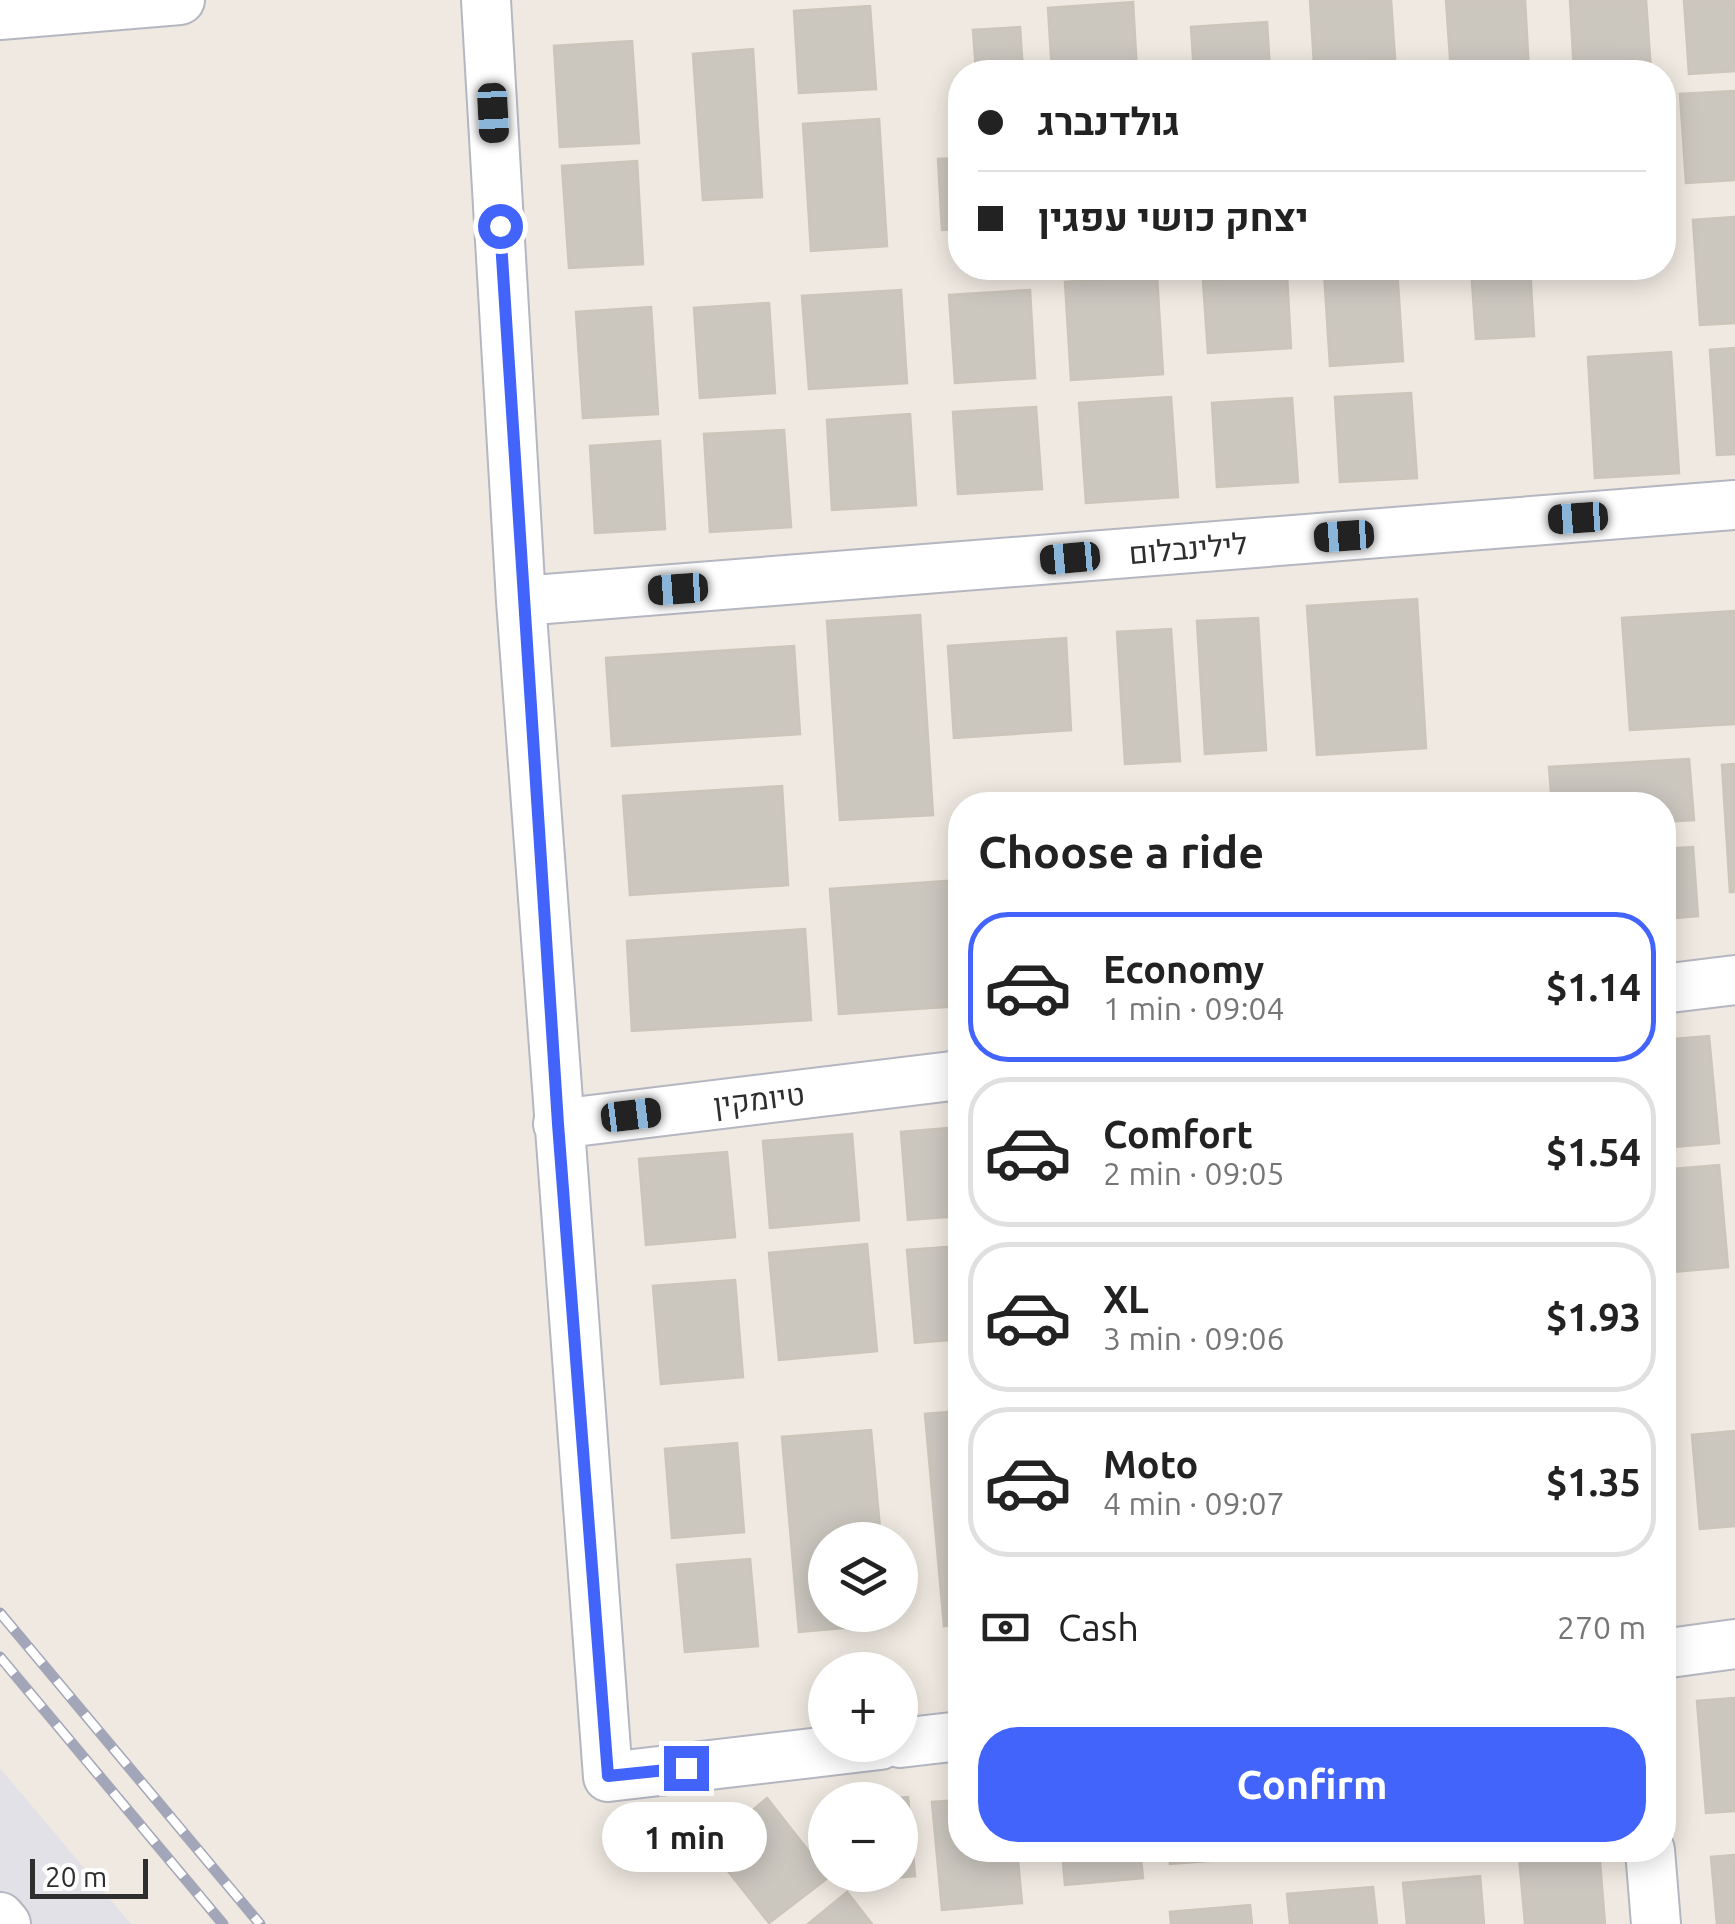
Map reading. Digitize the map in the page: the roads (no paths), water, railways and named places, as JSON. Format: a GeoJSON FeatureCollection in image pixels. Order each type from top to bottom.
{"type":"FeatureCollection","features":[{"type":"Feature","properties":{"kind":"street"},"geometry":{"type":"LineString","coordinates":[[0,16],[180,0]]}},
{"type":"Feature","properties":{"kind":"street"},"geometry":{"type":"LineString","coordinates":[[486,0],[522,601],[608,1776],[808,1753]]}},
{"type":"Feature","properties":{"kind":"street","name":"לילינבלום"},"geometry":{"type":"LineString","coordinates":[[522,601],[1735,505]]}},
{"type":"Feature","properties":{"kind":"street"},"geometry":{"type":"LineString","coordinates":[[1676,986],[1735,980]]}},
{"type":"Feature","properties":{"kind":"street","name":"טיומקין"},"geometry":{"type":"LineString","coordinates":[[558,1124],[948,1076]]}},
{"type":"Feature","properties":{"kind":"street"},"geometry":{"type":"LineString","coordinates":[[1676,1652],[1735,1644]]}},
{"type":"Feature","properties":{"kind":"street"},"geometry":{"type":"LineString","coordinates":[[918,1741],[948,1737]]}},
{"type":"Feature","properties":{"kind":"street"},"geometry":{"type":"LineString","coordinates":[[1651,1862],[1656,1924]]}},
{"type":"Feature","properties":{"kind":"street"},"geometry":{"type":"LineString","coordinates":[[0,1917],[6,1924]]}},
{"type":"Feature","properties":{"kind":"railway"},"geometry":{"type":"LineString","coordinates":[[0,1613],[260,1924]]}},
{"type":"Feature","properties":{"kind":"railway"},"geometry":{"type":"LineString","coordinates":[[0,1657],[223,1924]]}}]}
